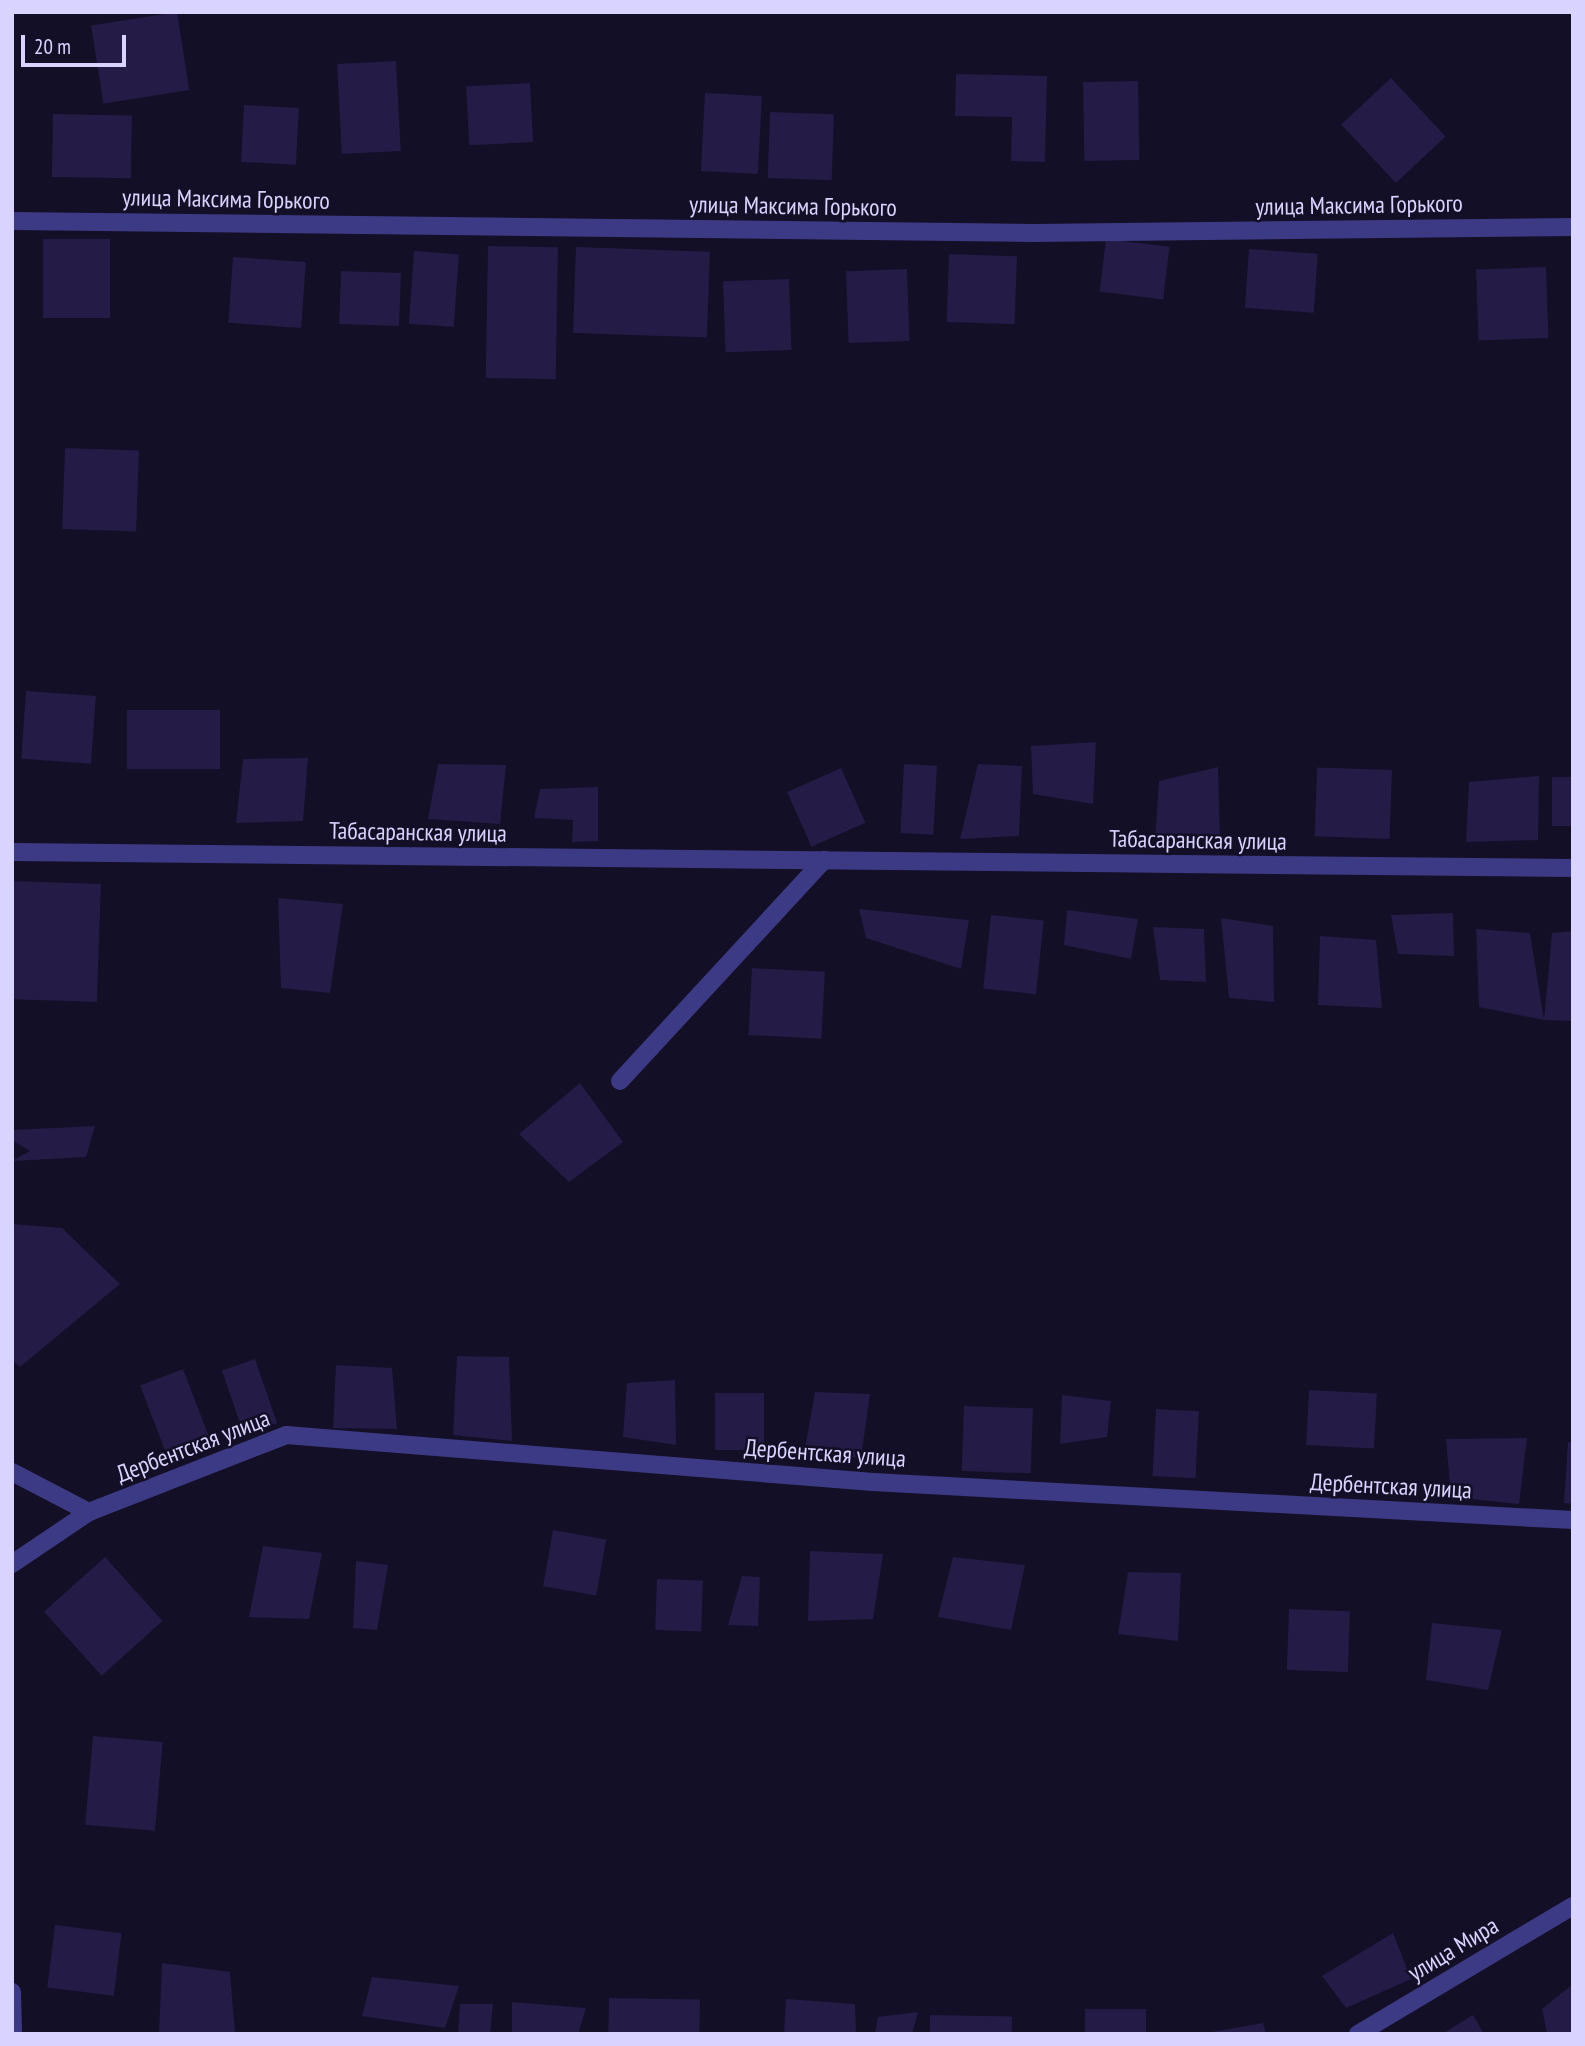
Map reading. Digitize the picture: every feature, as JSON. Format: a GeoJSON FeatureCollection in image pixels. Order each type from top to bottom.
{"type":"FeatureCollection","features":[{"type":"Feature","properties":{"kind":"street","name":"улица Максима Горького"},"geometry":{"type":"LineString","coordinates":[[12,221],[1033,233],[1573,227]]}},
{"type":"Feature","properties":{"kind":"street","name":"Табасаранская улица"},"geometry":{"type":"LineString","coordinates":[[12,852],[1573,868]]}},
{"type":"Feature","properties":{"kind":"street"},"geometry":{"type":"LineString","coordinates":[[620,1081],[824,860]]}},
{"type":"Feature","properties":{"kind":"street","name":"Дербентская улица"},"geometry":{"type":"LineString","coordinates":[[12,1564],[89,1512],[286,1436],[873,1482],[1573,1520]]}},
{"type":"Feature","properties":{"kind":"street"},"geometry":{"type":"LineString","coordinates":[[12,1472],[89,1512]]}},
{"type":"Feature","properties":{"kind":"street","name":"улица Мира"},"geometry":{"type":"LineString","coordinates":[[1358,2034],[1573,1906]]}},
{"type":"Feature","properties":{"kind":"street"},"geometry":{"type":"LineString","coordinates":[[12,1992],[13,2034]]}},
{"type":"Feature","properties":{"kind":"building"},"geometry":{"type":"Polygon","coordinates":[[[177,12],[189,90],[103,104],[91,26],[177,12]]]}},
{"type":"Feature","properties":{"kind":"building"},"geometry":{"type":"Polygon","coordinates":[[[396,61],[401,151],[342,154],[337,64],[396,61]]]}},
{"type":"Feature","properties":{"kind":"building"},"geometry":{"type":"Polygon","coordinates":[[[956,74],[1047,76],[1045,162],[1011,161],[1012,117],[955,116],[956,74]]]}},
{"type":"Feature","properties":{"kind":"building"},"geometry":{"type":"Polygon","coordinates":[[[1391,78],[1446,137],[1396,183],[1341,124],[1391,78]]]}},
{"type":"Feature","properties":{"kind":"building"},"geometry":{"type":"Polygon","coordinates":[[[1138,81],[1139,160],[1084,161],[1083,82],[1138,81]]]}},
{"type":"Feature","properties":{"kind":"building"},"geometry":{"type":"Polygon","coordinates":[[[530,83],[533,142],[469,145],[466,86],[530,83]]]}},
{"type":"Feature","properties":{"kind":"building"},"geometry":{"type":"Polygon","coordinates":[[[705,93],[762,96],[758,174],[701,171],[705,93]]]}},
{"type":"Feature","properties":{"kind":"building"},"geometry":{"type":"Polygon","coordinates":[[[244,105],[299,108],[296,165],[241,162],[244,105]]]}},
{"type":"Feature","properties":{"kind":"building"},"geometry":{"type":"Polygon","coordinates":[[[770,112],[834,114],[832,180],[768,178],[770,112]]]}},
{"type":"Feature","properties":{"kind":"building"},"geometry":{"type":"Polygon","coordinates":[[[53,114],[132,115],[131,178],[52,177],[53,114]]]}},
{"type":"Feature","properties":{"kind":"building"},"geometry":{"type":"Polygon","coordinates":[[[43,239],[110,239],[110,318],[43,318],[43,239]]]}},
{"type":"Feature","properties":{"kind":"building"},"geometry":{"type":"Polygon","coordinates":[[[1106,239],[1170,247],[1163,299],[1100,292],[1106,239]]]}},
{"type":"Feature","properties":{"kind":"building"},"geometry":{"type":"Polygon","coordinates":[[[488,246],[558,247],[556,379],[486,378],[488,246]]]}},
{"type":"Feature","properties":{"kind":"building"},"geometry":{"type":"Polygon","coordinates":[[[576,247],[710,252],[707,338],[573,333],[576,247]]]}},
{"type":"Feature","properties":{"kind":"building"},"geometry":{"type":"Polygon","coordinates":[[[1249,249],[1318,254],[1314,313],[1245,308],[1249,249]]]}},
{"type":"Feature","properties":{"kind":"building"},"geometry":{"type":"Polygon","coordinates":[[[414,251],[459,254],[454,327],[409,324],[414,251]]]}},
{"type":"Feature","properties":{"kind":"building"},"geometry":{"type":"Polygon","coordinates":[[[949,254],[1017,256],[1015,324],[947,322],[949,254]]]}},
{"type":"Feature","properties":{"kind":"building"},"geometry":{"type":"Polygon","coordinates":[[[233,257],[306,262],[301,328],[228,323],[233,257]]]}},
{"type":"Feature","properties":{"kind":"building"},"geometry":{"type":"Polygon","coordinates":[[[1546,267],[1548,338],[1479,340],[1476,269],[1546,267]]]}},
{"type":"Feature","properties":{"kind":"building"},"geometry":{"type":"Polygon","coordinates":[[[907,269],[910,341],[849,343],[846,271],[907,269]]]}},
{"type":"Feature","properties":{"kind":"building"},"geometry":{"type":"Polygon","coordinates":[[[341,271],[401,273],[399,326],[339,324],[341,271]]]}},
{"type":"Feature","properties":{"kind":"building"},"geometry":{"type":"Polygon","coordinates":[[[789,279],[791,350],[726,352],[723,281],[789,279]]]}},
{"type":"Feature","properties":{"kind":"building"},"geometry":{"type":"Polygon","coordinates":[[[65,448],[139,451],[136,532],[62,529],[65,448]]]}},
{"type":"Feature","properties":{"kind":"building"},"geometry":{"type":"Polygon","coordinates":[[[26,691],[96,696],[91,764],[21,759],[26,691]]]}},
{"type":"Feature","properties":{"kind":"building"},"geometry":{"type":"Polygon","coordinates":[[[127,710],[220,710],[220,769],[127,769],[127,710]]]}},
{"type":"Feature","properties":{"kind":"building"},"geometry":{"type":"Polygon","coordinates":[[[1096,742],[1093,804],[1033,794],[1031,746],[1096,742]]]}},
{"type":"Feature","properties":{"kind":"building"},"geometry":{"type":"Polygon","coordinates":[[[308,758],[303,821],[236,823],[243,759],[308,758]]]}},
{"type":"Feature","properties":{"kind":"building"},"geometry":{"type":"Polygon","coordinates":[[[438,764],[506,765],[500,824],[428,819],[438,764]]]}},
{"type":"Feature","properties":{"kind":"building"},"geometry":{"type":"Polygon","coordinates":[[[904,764],[937,766],[933,835],[900,833],[904,764]]]}},
{"type":"Feature","properties":{"kind":"building"},"geometry":{"type":"Polygon","coordinates":[[[978,764],[1022,766],[1019,836],[960,839],[978,764]]]}},
{"type":"Feature","properties":{"kind":"building"},"geometry":{"type":"Polygon","coordinates":[[[1218,767],[1220,839],[1155,840],[1159,781],[1218,767]]]}},
{"type":"Feature","properties":{"kind":"building"},"geometry":{"type":"Polygon","coordinates":[[[1317,767],[1392,770],[1390,839],[1315,836],[1317,767]]]}},
{"type":"Feature","properties":{"kind":"building"},"geometry":{"type":"Polygon","coordinates":[[[841,768],[865,823],[812,847],[787,792],[841,768]]]}},
{"type":"Feature","properties":{"kind":"building"},"geometry":{"type":"Polygon","coordinates":[[[1539,776],[1538,840],[1466,842],[1469,782],[1539,776]]]}},
{"type":"Feature","properties":{"kind":"building"},"geometry":{"type":"Polygon","coordinates":[[[1552,777],[1573,777],[1573,826],[1552,826],[1552,777]]]}},
{"type":"Feature","properties":{"kind":"building"},"geometry":{"type":"Polygon","coordinates":[[[598,787],[598,841],[572,842],[573,820],[534,818],[540,789],[598,787]]]}},
{"type":"Feature","properties":{"kind":"building"},"geometry":{"type":"Polygon","coordinates":[[[12,881],[101,884],[97,1002],[12,999],[12,881]]]}},
{"type":"Feature","properties":{"kind":"building"},"geometry":{"type":"Polygon","coordinates":[[[278,898],[343,904],[330,993],[281,988],[278,898]]]}},
{"type":"Feature","properties":{"kind":"building"},"geometry":{"type":"Polygon","coordinates":[[[859,909],[969,920],[961,969],[866,938],[859,909]]]}},
{"type":"Feature","properties":{"kind":"building"},"geometry":{"type":"Polygon","coordinates":[[[1067,910],[1138,919],[1131,959],[1064,945],[1067,910]]]}},
{"type":"Feature","properties":{"kind":"building"},"geometry":{"type":"Polygon","coordinates":[[[1453,913],[1454,956],[1398,954],[1391,915],[1453,913]]]}},
{"type":"Feature","properties":{"kind":"building"},"geometry":{"type":"Polygon","coordinates":[[[991,915],[1044,921],[1036,994],[983,989],[991,915]]]}},
{"type":"Feature","properties":{"kind":"building"},"geometry":{"type":"Polygon","coordinates":[[[1221,918],[1273,926],[1274,1002],[1229,998],[1221,918]]]}},
{"type":"Feature","properties":{"kind":"building"},"geometry":{"type":"Polygon","coordinates":[[[1153,927],[1204,929],[1206,982],[1160,980],[1153,927]]]}},
{"type":"Feature","properties":{"kind":"building"},"geometry":{"type":"Polygon","coordinates":[[[1476,929],[1530,933],[1544,1020],[1479,1007],[1476,929]]]}},
{"type":"Feature","properties":{"kind":"building"},"geometry":{"type":"Polygon","coordinates":[[[1573,931],[1573,1021],[1544,1020],[1552,933],[1573,931]]]}},
{"type":"Feature","properties":{"kind":"building"},"geometry":{"type":"Polygon","coordinates":[[[1320,936],[1376,940],[1382,1008],[1318,1005],[1320,936]]]}},
{"type":"Feature","properties":{"kind":"building"},"geometry":{"type":"Polygon","coordinates":[[[752,968],[825,972],[821,1039],[748,1035],[752,968]]]}},
{"type":"Feature","properties":{"kind":"building"},"geometry":{"type":"Polygon","coordinates":[[[580,1083],[623,1142],[569,1182],[519,1134],[580,1083]]]}},
{"type":"Feature","properties":{"kind":"building"},"geometry":{"type":"Polygon","coordinates":[[[95,1126],[86,1157],[12,1161],[30,1151],[12,1140],[12,1130],[95,1126]]]}},
{"type":"Feature","properties":{"kind":"building"},"geometry":{"type":"Polygon","coordinates":[[[12,1224],[62,1228],[120,1284],[20,1367],[12,1360],[12,1224]]]}},
{"type":"Feature","properties":{"kind":"building"},"geometry":{"type":"Polygon","coordinates":[[[457,1356],[509,1357],[512,1441],[453,1435],[457,1356]]]}},
{"type":"Feature","properties":{"kind":"building"},"geometry":{"type":"Polygon","coordinates":[[[255,1359],[277,1423],[244,1435],[222,1370],[255,1359]]]}},
{"type":"Feature","properties":{"kind":"building"},"geometry":{"type":"Polygon","coordinates":[[[336,1365],[392,1368],[397,1429],[333,1428],[336,1365]]]}},
{"type":"Feature","properties":{"kind":"building"},"geometry":{"type":"Polygon","coordinates":[[[183,1369],[210,1439],[167,1456],[140,1385],[183,1369]]]}},
{"type":"Feature","properties":{"kind":"building"},"geometry":{"type":"Polygon","coordinates":[[[675,1380],[676,1445],[623,1437],[627,1383],[675,1380]]]}},
{"type":"Feature","properties":{"kind":"building"},"geometry":{"type":"Polygon","coordinates":[[[1309,1390],[1377,1394],[1374,1448],[1306,1445],[1309,1390]]]}},
{"type":"Feature","properties":{"kind":"building"},"geometry":{"type":"Polygon","coordinates":[[[815,1392],[870,1394],[861,1458],[804,1454],[815,1392]]]}},
{"type":"Feature","properties":{"kind":"building"},"geometry":{"type":"Polygon","coordinates":[[[715,1393],[764,1393],[764,1450],[715,1450],[715,1393]]]}},
{"type":"Feature","properties":{"kind":"building"},"geometry":{"type":"Polygon","coordinates":[[[1062,1395],[1111,1401],[1107,1437],[1060,1444],[1062,1395]]]}},
{"type":"Feature","properties":{"kind":"building"},"geometry":{"type":"Polygon","coordinates":[[[964,1406],[1033,1408],[1031,1473],[962,1471],[964,1406]]]}},
{"type":"Feature","properties":{"kind":"building"},"geometry":{"type":"Polygon","coordinates":[[[1156,1409],[1199,1411],[1195,1478],[1152,1476],[1156,1409]]]}},
{"type":"Feature","properties":{"kind":"building"},"geometry":{"type":"Polygon","coordinates":[[[1527,1438],[1519,1504],[1451,1497],[1446,1439],[1527,1438]]]}},
{"type":"Feature","properties":{"kind":"building"},"geometry":{"type":"Polygon","coordinates":[[[1568,1442],[1573,1442],[1573,1504],[1564,1503],[1568,1442]]]}},
{"type":"Feature","properties":{"kind":"building"},"geometry":{"type":"Polygon","coordinates":[[[553,1530],[606,1539],[596,1596],[543,1586],[553,1530]]]}},
{"type":"Feature","properties":{"kind":"building"},"geometry":{"type":"Polygon","coordinates":[[[263,1546],[322,1553],[309,1619],[249,1617],[263,1546]]]}},
{"type":"Feature","properties":{"kind":"building"},"geometry":{"type":"Polygon","coordinates":[[[810,1551],[883,1554],[873,1619],[808,1621],[810,1551]]]}},
{"type":"Feature","properties":{"kind":"building"},"geometry":{"type":"Polygon","coordinates":[[[105,1557],[163,1621],[102,1676],[44,1612],[105,1557]]]}},
{"type":"Feature","properties":{"kind":"building"},"geometry":{"type":"Polygon","coordinates":[[[953,1557],[1025,1565],[1011,1630],[938,1617],[953,1557]]]}},
{"type":"Feature","properties":{"kind":"building"},"geometry":{"type":"Polygon","coordinates":[[[356,1561],[388,1565],[377,1630],[353,1628],[356,1561]]]}},
{"type":"Feature","properties":{"kind":"building"},"geometry":{"type":"Polygon","coordinates":[[[1128,1572],[1181,1573],[1178,1641],[1118,1634],[1128,1572]]]}},
{"type":"Feature","properties":{"kind":"building"},"geometry":{"type":"Polygon","coordinates":[[[742,1576],[760,1577],[758,1626],[728,1625],[742,1576]]]}},
{"type":"Feature","properties":{"kind":"building"},"geometry":{"type":"Polygon","coordinates":[[[657,1579],[703,1581],[701,1632],[655,1630],[657,1579]]]}},
{"type":"Feature","properties":{"kind":"building"},"geometry":{"type":"Polygon","coordinates":[[[1289,1609],[1350,1611],[1348,1672],[1287,1670],[1289,1609]]]}},
{"type":"Feature","properties":{"kind":"building"},"geometry":{"type":"Polygon","coordinates":[[[1432,1623],[1502,1630],[1488,1690],[1426,1680],[1432,1623]]]}},
{"type":"Feature","properties":{"kind":"building"},"geometry":{"type":"Polygon","coordinates":[[[93,1736],[163,1742],[155,1831],[85,1825],[93,1736]]]}},
{"type":"Feature","properties":{"kind":"building"},"geometry":{"type":"Polygon","coordinates":[[[55,1925],[122,1933],[114,1996],[47,1988],[55,1925]]]}},
{"type":"Feature","properties":{"kind":"building"},"geometry":{"type":"Polygon","coordinates":[[[1393,1933],[1411,1979],[1346,2008],[1322,1976],[1393,1933]]]}},
{"type":"Feature","properties":{"kind":"building"},"geometry":{"type":"Polygon","coordinates":[[[162,1963],[230,1972],[235,2033],[159,2034],[162,1963]]]}},
{"type":"Feature","properties":{"kind":"building"},"geometry":{"type":"Polygon","coordinates":[[[372,1977],[459,1986],[445,2028],[362,2016],[372,1977]]]}},
{"type":"Feature","properties":{"kind":"building"},"geometry":{"type":"Polygon","coordinates":[[[1573,1984],[1573,2034],[1547,2034],[1542,2009],[1573,1984]]]}},
{"type":"Feature","properties":{"kind":"building"},"geometry":{"type":"Polygon","coordinates":[[[609,1998],[700,2000],[699,2034],[608,2034],[609,1998]]]}},
{"type":"Feature","properties":{"kind":"building"},"geometry":{"type":"Polygon","coordinates":[[[786,1999],[855,2004],[856,2034],[784,2034],[786,1999]]]}},
{"type":"Feature","properties":{"kind":"building"},"geometry":{"type":"Polygon","coordinates":[[[512,2002],[586,2008],[578,2034],[512,2034],[512,2002]]]}},
{"type":"Feature","properties":{"kind":"building"},"geometry":{"type":"Polygon","coordinates":[[[460,2004],[493,2004],[490,2034],[458,2034],[460,2004]]]}},
{"type":"Feature","properties":{"kind":"building"},"geometry":{"type":"Polygon","coordinates":[[[1085,2009],[1146,2009],[1146,2034],[1085,2034],[1085,2009]]]}},
{"type":"Feature","properties":{"kind":"building"},"geometry":{"type":"Polygon","coordinates":[[[918,2012],[912,2034],[875,2034],[878,2017],[918,2012]]]}},
{"type":"Feature","properties":{"kind":"building"},"geometry":{"type":"Polygon","coordinates":[[[930,2015],[1012,2016],[1012,2034],[930,2034],[930,2015]]]}},
{"type":"Feature","properties":{"kind":"building"},"geometry":{"type":"Polygon","coordinates":[[[1473,2015],[1484,2034],[1442,2034],[1473,2015]]]}},
{"type":"Feature","properties":{"kind":"building"},"geometry":{"type":"Polygon","coordinates":[[[1263,2023],[1266,2034],[1212,2034],[1212,2032],[1263,2023]]]}}]}
